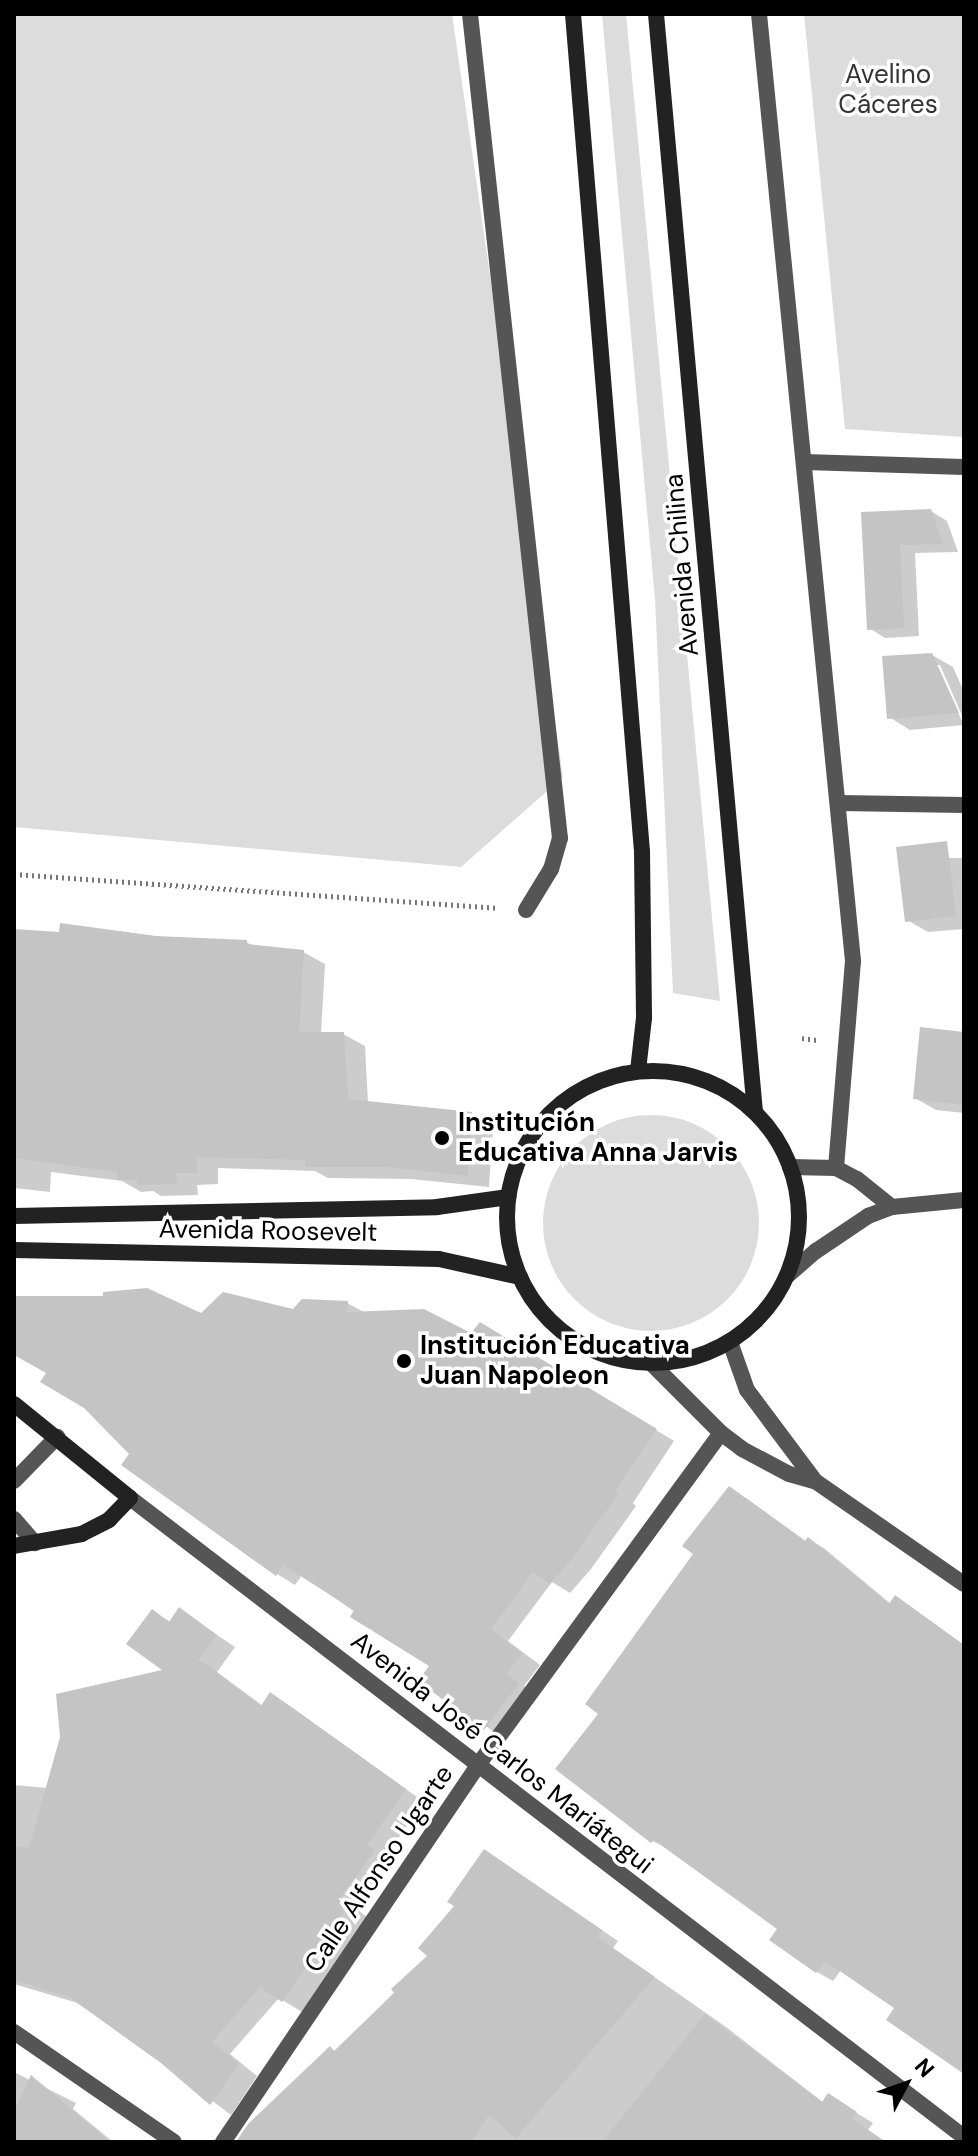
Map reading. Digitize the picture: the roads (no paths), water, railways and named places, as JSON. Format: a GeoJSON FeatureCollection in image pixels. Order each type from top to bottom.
{"type":"FeatureCollection","features":[{"type":"Feature","properties":{"kind":"main road"},"geometry":{"type":"LineString","coordinates":[[573,14],[642,852],[644,1018],[638,1071]]}},
{"type":"Feature","properties":{"kind":"main road","name":"Avenida Chilina"},"geometry":{"type":"LineString","coordinates":[[656,14],[755,1112]]}},
{"type":"Feature","properties":{"kind":"main road"},"geometry":{"type":"LineString","coordinates":[[638,1071],[670,1072],[700,1079],[730,1093],[755,1112],[775,1137],[790,1167],[799,1221],[796,1249],[787,1276],[773,1302],[754,1325],[730,1342],[679,1361],[651,1363],[598,1352],[573,1339],[533,1300],[520,1277],[508,1238],[508,1197],[516,1166],[531,1137],[551,1111],[577,1092],[606,1078],[638,1071]]}},
{"type":"Feature","properties":{"kind":"main road","name":"Avenida Roosevelt"},"geometry":{"type":"LineString","coordinates":[[14,1216],[437,1207],[508,1197]]}},
{"type":"Feature","properties":{"kind":"main road","name":"Avenida Roosevelt"},"geometry":{"type":"LineString","coordinates":[[14,1250],[439,1259],[520,1277]]}},
{"type":"Feature","properties":{"kind":"main road","name":"Avenida José Carlos Mariátegui"},"geometry":{"type":"LineString","coordinates":[[14,1404],[130,1498]]}},
{"type":"Feature","properties":{"kind":"main road"},"geometry":{"type":"LineString","coordinates":[[14,1546],[82,1534],[109,1520],[130,1498]]}},
{"type":"Feature","properties":{"kind":"street"},"geometry":{"type":"LineString","coordinates":[[470,14],[560,838],[551,869],[526,910]]}},
{"type":"Feature","properties":{"kind":"street"},"geometry":{"type":"LineString","coordinates":[[759,14],[853,961],[836,1168]]}},
{"type":"Feature","properties":{"kind":"street"},"geometry":{"type":"LineString","coordinates":[[805,462],[964,467]]}},
{"type":"Feature","properties":{"kind":"street"},"geometry":{"type":"LineString","coordinates":[[839,803],[964,805]]}},
{"type":"Feature","properties":{"kind":"street"},"geometry":{"type":"LineString","coordinates":[[790,1167],[836,1168],[857,1179],[892,1207]]}},
{"type":"Feature","properties":{"kind":"street"},"geometry":{"type":"LineString","coordinates":[[787,1276],[868,1216],[892,1207],[964,1200]]}},
{"type":"Feature","properties":{"kind":"street"},"geometry":{"type":"LineString","coordinates":[[730,1342],[747,1390],[815,1481]]}},
{"type":"Feature","properties":{"kind":"street"},"geometry":{"type":"LineString","coordinates":[[651,1363],[721,1433],[765,1463],[815,1481],[964,1584]]}},
{"type":"Feature","properties":{"kind":"street","name":"Calle Alfonso Ugarte"},"geometry":{"type":"LineString","coordinates":[[223,2142],[478,1765],[721,1433]]}},
{"type":"Feature","properties":{"kind":"street"},"geometry":{"type":"LineString","coordinates":[[14,1481],[57,1437]]}},
{"type":"Feature","properties":{"kind":"street","name":"Avenida José Carlos Mariátegui"},"geometry":{"type":"LineString","coordinates":[[130,1498],[964,2137]]}},
{"type":"Feature","properties":{"kind":"street"},"geometry":{"type":"LineString","coordinates":[[14,1519],[35,1543]]}},
{"type":"Feature","properties":{"kind":"street"},"geometry":{"type":"LineString","coordinates":[[14,2032],[174,2142]]}},
{"type":"Feature","properties":{"kind":"place","name":"Institución Educativa Anna Jarvis"},"geometry":{"type":"Point","coordinates":[442,1138]}},
{"type":"Feature","properties":{"kind":"place","name":"Institución Educativa Juan Napoleon"},"geometry":{"type":"Point","coordinates":[404,1361]}},
{"type":"Feature","properties":{"kind":"park label","name":"Avelino Cáceres"},"geometry":{"type":"Point","coordinates":[888,90]}}]}
